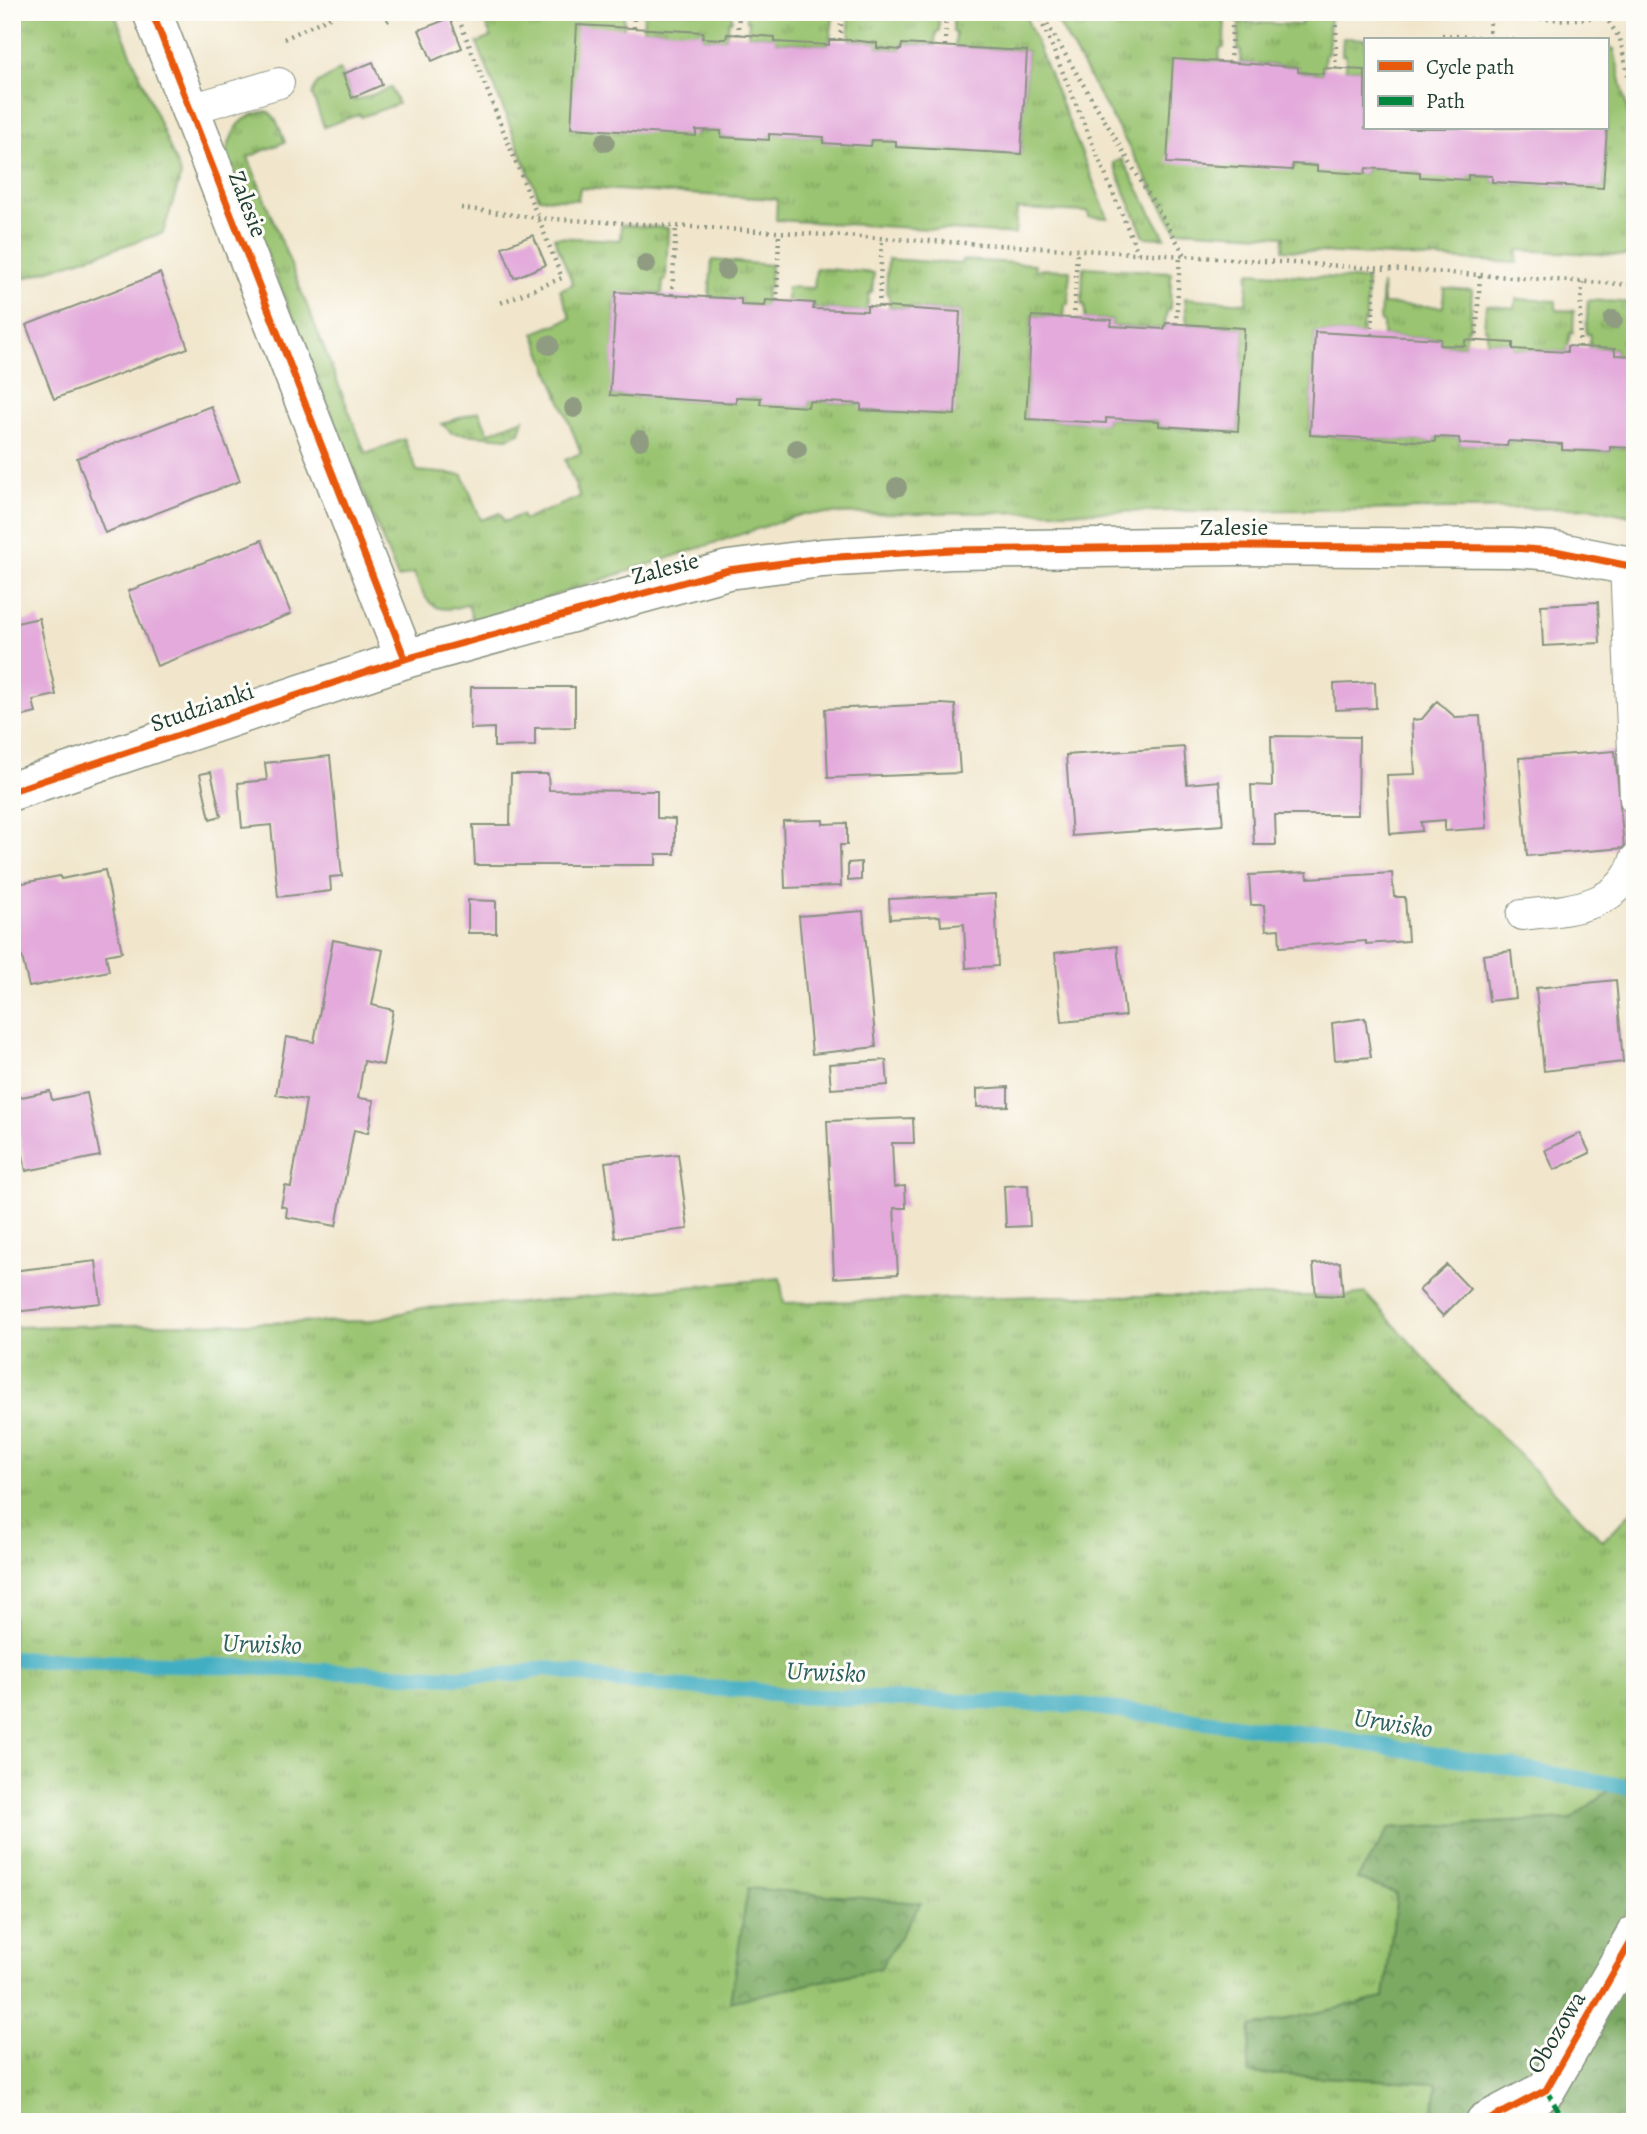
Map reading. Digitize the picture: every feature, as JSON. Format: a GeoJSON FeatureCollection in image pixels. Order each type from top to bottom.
{"type":"FeatureCollection","features":[{"type":"Feature","properties":{"kind":"street","name":"Zalesie"},"geometry":{"type":"LineString","coordinates":[[152,12],[405,659],[728,570],[822,558],[951,550],[1236,546],[1499,548],[1555,551],[1630,566]]}},
{"type":"Feature","properties":{"kind":"street","name":"Studzianki"},"geometry":{"type":"LineString","coordinates":[[12,791],[405,659]]}},
{"type":"Feature","properties":{"kind":"street","name":"Obozowa"},"geometry":{"type":"LineString","coordinates":[[1485,2122],[1546,2090],[1635,1935]]}},
{"type":"Feature","properties":{"kind":"lane"},"geometry":{"type":"LineString","coordinates":[[191,109],[278,83]]}},
{"type":"Feature","properties":{"kind":"lane"},"geometry":{"type":"LineString","coordinates":[[1630,566],[1635,799]]}},
{"type":"Feature","properties":{"kind":"lane"},"geometry":{"type":"LineString","coordinates":[[1522,915],[1594,904],[1624,881],[1635,859]]}},
{"type":"Feature","properties":{"kind":"path"},"geometry":{"type":"LineString","coordinates":[[330,12],[332,17],[340,12]]}},
{"type":"Feature","properties":{"kind":"path"},"geometry":{"type":"LineString","coordinates":[[387,20],[401,12]]}},
{"type":"Feature","properties":{"kind":"path"},"geometry":{"type":"LineString","coordinates":[[456,12],[562,278],[500,303]]}},
{"type":"Feature","properties":{"kind":"path"},"geometry":{"type":"LineString","coordinates":[[634,28],[635,12]]}},
{"type":"Feature","properties":{"kind":"path"},"geometry":{"type":"LineString","coordinates":[[738,35],[739,12]]}},
{"type":"Feature","properties":{"kind":"path"},"geometry":{"type":"LineString","coordinates":[[840,40],[842,12]]}},
{"type":"Feature","properties":{"kind":"path"},"geometry":{"type":"LineString","coordinates":[[945,46],[946,12]]}},
{"type":"Feature","properties":{"kind":"path"},"geometry":{"type":"LineString","coordinates":[[1039,12],[1138,253]]}},
{"type":"Feature","properties":{"kind":"path"},"geometry":{"type":"LineString","coordinates":[[1039,12],[1182,256],[1176,324]]}},
{"type":"Feature","properties":{"kind":"path"},"geometry":{"type":"LineString","coordinates":[[1230,63],[1233,12]]}},
{"type":"Feature","properties":{"kind":"path"},"geometry":{"type":"LineString","coordinates":[[1335,69],[1337,12]]}},
{"type":"Feature","properties":{"kind":"path"},"geometry":{"type":"LineString","coordinates":[[1463,12],[1566,19],[1605,16],[1612,12]]}},
{"type":"Feature","properties":{"kind":"path"},"geometry":{"type":"LineString","coordinates":[[1562,12],[1566,19]]}},
{"type":"Feature","properties":{"kind":"path"},"geometry":{"type":"LineString","coordinates":[[1489,38],[1490,14]]}},
{"type":"Feature","properties":{"kind":"path"},"geometry":{"type":"LineString","coordinates":[[1605,16],[1620,39],[1635,110]]}},
{"type":"Feature","properties":{"kind":"path"},"geometry":{"type":"LineString","coordinates":[[1439,38],[1440,35],[1477,38]]}},
{"type":"Feature","properties":{"kind":"path"},"geometry":{"type":"LineString","coordinates":[[461,208],[538,218],[1635,285]]}},
{"type":"Feature","properties":{"kind":"path"},"geometry":{"type":"LineString","coordinates":[[672,295],[676,226]]}},
{"type":"Feature","properties":{"kind":"path"},"geometry":{"type":"LineString","coordinates":[[777,301],[779,232]]}},
{"type":"Feature","properties":{"kind":"path"},"geometry":{"type":"LineString","coordinates":[[879,307],[881,238]]}},
{"type":"Feature","properties":{"kind":"path"},"geometry":{"type":"LineString","coordinates":[[1074,318],[1077,250]]}},
{"type":"Feature","properties":{"kind":"path"},"geometry":{"type":"LineString","coordinates":[[1372,335],[1375,269]]}},
{"type":"Feature","properties":{"kind":"path"},"geometry":{"type":"LineString","coordinates":[[1476,341],[1480,275]]}},
{"type":"Feature","properties":{"kind":"path"},"geometry":{"type":"LineString","coordinates":[[1579,347],[1582,282]]}},
{"type":"Feature","properties":{"kind":"green space"},"geometry":{"type":"Polygon","coordinates":[[[12,12],[114,12],[181,175],[163,233],[12,282],[12,12]]]}},
{"type":"Feature","properties":{"kind":"green space"},"geometry":{"type":"Polygon","coordinates":[[[481,12],[627,12],[624,15],[624,28],[696,136],[696,130],[721,131],[721,137],[768,140],[769,134],[824,137],[824,143],[896,141],[896,147],[1021,154],[1027,51],[955,47],[953,12],[1024,12],[1108,218],[1089,217],[1088,212],[1017,209],[1015,234],[776,220],[777,199],[580,188],[578,200],[539,198],[477,43],[491,37],[481,12]]]}},
{"type":"Feature","properties":{"kind":"green space"},"geometry":{"type":"Polygon","coordinates":[[[641,12],[732,12],[732,20],[729,21],[726,39],[702,38],[703,33],[643,29],[644,16],[641,12]]]}},
{"type":"Feature","properties":{"kind":"green space"},"geometry":{"type":"Polygon","coordinates":[[[746,12],[834,12],[829,45],[775,42],[774,37],[748,35],[749,21],[746,21],[746,12]]]}},
{"type":"Feature","properties":{"kind":"green space"},"geometry":{"type":"Polygon","coordinates":[[[848,12],[939,12],[939,31],[936,32],[935,45],[902,44],[901,50],[877,48],[877,43],[850,40],[848,12]]]}},
{"type":"Feature","properties":{"kind":"green space"},"geometry":{"type":"Polygon","coordinates":[[[1052,12],[1225,12],[1224,48],[1220,48],[1219,62],[1292,170],[1293,164],[1365,174],[1366,168],[1420,172],[1420,177],[1492,176],[1493,182],[1603,188],[1608,130],[1608,48],[1614,49],[1635,146],[1635,256],[1518,250],[1517,263],[1283,250],[1284,236],[1176,230],[1052,12]]]}},
{"type":"Feature","properties":{"kind":"green space"},"geometry":{"type":"Polygon","coordinates":[[[1303,15],[1330,17],[1328,54],[1325,54],[1323,74],[1298,72],[1298,67],[1240,63],[1239,22],[1301,25],[1303,15]]]}},
{"type":"Feature","properties":{"kind":"green space"},"geometry":{"type":"Polygon","coordinates":[[[1343,38],[1364,39],[1364,70],[1345,69],[1346,55],[1342,55],[1343,38]]]}},
{"type":"Feature","properties":{"kind":"green space"},"geometry":{"type":"Polygon","coordinates":[[[340,70],[354,101],[391,88],[398,104],[324,127],[312,94],[317,84],[340,70]]]}},
{"type":"Feature","properties":{"kind":"green space"},"geometry":{"type":"Polygon","coordinates":[[[267,111],[276,121],[285,142],[248,157],[366,454],[404,439],[417,471],[463,475],[481,520],[500,513],[504,522],[521,515],[524,520],[580,497],[565,460],[581,453],[534,333],[571,318],[560,290],[573,284],[554,237],[620,240],[621,225],[668,228],[666,280],[663,281],[662,294],[616,293],[611,395],[735,403],[736,397],[761,398],[760,403],[808,407],[809,401],[861,404],[862,410],[954,415],[960,312],[889,307],[889,294],[886,293],[888,259],[961,264],[962,260],[1035,264],[1035,269],[1070,270],[1068,304],[1065,304],[1064,317],[1032,316],[1026,419],[1106,423],[1106,418],[1159,421],[1159,427],[1238,431],[1244,328],[1187,324],[1185,298],[1246,303],[1249,272],[1367,280],[1366,321],[1363,321],[1362,335],[1315,332],[1310,435],[1434,442],[1435,437],[1459,438],[1460,444],[1507,446],[1508,441],[1562,444],[1562,450],[1609,452],[1610,447],[1635,448],[1635,517],[1592,508],[803,514],[473,622],[468,604],[456,608],[439,608],[432,605],[422,592],[414,573],[398,578],[226,153],[239,124],[250,116],[267,111]]]}},
{"type":"Feature","properties":{"kind":"green space"},"geometry":{"type":"Polygon","coordinates":[[[1122,159],[1165,238],[1144,237],[1113,163],[1122,159]]]}},
{"type":"Feature","properties":{"kind":"green space"},"geometry":{"type":"Polygon","coordinates":[[[712,260],[771,265],[770,287],[767,287],[765,306],[741,305],[741,299],[709,297],[712,260]]]}},
{"type":"Feature","properties":{"kind":"green space"},"geometry":{"type":"Polygon","coordinates":[[[1083,267],[1171,272],[1170,310],[1167,310],[1164,329],[1111,326],[1112,320],[1085,319],[1085,305],[1082,305],[1083,267]]]}},
{"type":"Feature","properties":{"kind":"green space"},"geometry":{"type":"Polygon","coordinates":[[[816,268],[874,273],[867,311],[813,309],[814,304],[787,302],[787,287],[814,288],[816,268]]]}},
{"type":"Feature","properties":{"kind":"green space"},"geometry":{"type":"Polygon","coordinates":[[[1382,284],[1383,304],[1443,307],[1444,288],[1472,290],[1470,327],[1467,328],[1465,346],[1440,345],[1440,339],[1383,336],[1383,322],[1380,322],[1382,284]]]}},
{"type":"Feature","properties":{"kind":"green space"},"geometry":{"type":"Polygon","coordinates":[[[1516,299],[1556,301],[1556,310],[1574,311],[1573,333],[1570,333],[1567,352],[1513,349],[1513,343],[1487,342],[1487,329],[1484,328],[1486,305],[1515,308],[1516,299]]]}},
{"type":"Feature","properties":{"kind":"green space"},"geometry":{"type":"Polygon","coordinates":[[[1588,300],[1635,303],[1635,356],[1615,355],[1615,349],[1589,348],[1590,334],[1586,334],[1588,300]]]}},
{"type":"Feature","properties":{"kind":"green space"},"geometry":{"type":"Polygon","coordinates":[[[479,411],[488,433],[524,419],[520,433],[507,438],[452,433],[442,424],[479,411]]]}},
{"type":"Feature","properties":{"kind":"green space"},"geometry":{"type":"Polygon","coordinates":[[[780,1278],[784,1303],[1047,1296],[1343,1296],[1365,1293],[1476,1414],[1478,1413],[1603,1541],[1635,1508],[1635,1771],[1571,1819],[1390,1828],[1357,1879],[1397,1894],[1384,1998],[1251,2027],[1248,2073],[1437,2083],[1433,2116],[1426,2122],[12,2122],[12,1327],[369,1321],[422,1308],[519,1303],[780,1278]]]}},
{"type":"Feature","properties":{"kind":"green space"},"geometry":{"type":"Polygon","coordinates":[[[1635,1771],[1635,1900],[1601,1951],[1635,2014],[1635,2122],[1426,2122],[1433,2116],[1437,2083],[1248,2073],[1251,2027],[1384,1998],[1397,1894],[1357,1879],[1390,1828],[1571,1819],[1635,1771]]]}},
{"type":"Feature","properties":{"kind":"green space"},"geometry":{"type":"Polygon","coordinates":[[[748,1888],[921,1903],[880,1968],[730,2002],[748,1888]]]}},
{"type":"Feature","properties":{"kind":"building"},"geometry":{"type":"Polygon","coordinates":[[[450,18],[462,48],[432,61],[419,30],[450,18]]]}},
{"type":"Feature","properties":{"kind":"building"},"geometry":{"type":"Polygon","coordinates":[[[577,25],[703,32],[702,38],[726,39],[727,34],[775,37],[775,42],[829,45],[829,40],[850,40],[877,43],[877,48],[901,50],[902,44],[1027,51],[1021,154],[896,147],[896,141],[872,140],[871,146],[823,143],[824,137],[769,134],[769,140],[721,137],[721,131],[696,130],[696,136],[571,128],[577,25]]]}},
{"type":"Feature","properties":{"kind":"building"},"geometry":{"type":"Polygon","coordinates":[[[1173,59],[1298,67],[1298,72],[1323,74],[1323,68],[1364,70],[1364,130],[1607,130],[1603,188],[1492,182],[1492,176],[1468,175],[1468,180],[1420,177],[1420,172],[1366,168],[1365,174],[1317,171],[1317,166],[1293,164],[1292,170],[1167,163],[1173,59]]]}},
{"type":"Feature","properties":{"kind":"building"},"geometry":{"type":"Polygon","coordinates":[[[373,62],[382,85],[352,98],[343,74],[373,62]]]}},
{"type":"Feature","properties":{"kind":"building"},"geometry":{"type":"Polygon","coordinates":[[[533,235],[546,265],[514,278],[502,247],[533,235]]]}},
{"type":"Feature","properties":{"kind":"building"},"geometry":{"type":"Polygon","coordinates":[[[160,273],[188,348],[54,399],[26,325],[160,273]]]}},
{"type":"Feature","properties":{"kind":"building"},"geometry":{"type":"Polygon","coordinates":[[[616,292],[741,299],[741,305],[765,306],[766,300],[814,303],[813,309],[867,311],[868,306],[960,312],[955,415],[861,410],[861,404],[809,401],[808,407],[760,404],[761,398],[736,397],[736,403],[610,395],[616,292]]]}},
{"type":"Feature","properties":{"kind":"building"},"geometry":{"type":"Polygon","coordinates":[[[1032,316],[1112,320],[1111,326],[1164,329],[1166,323],[1244,328],[1238,431],[1159,426],[1159,421],[1106,418],[1106,423],[1026,419],[1032,316]]]}},
{"type":"Feature","properties":{"kind":"building"},"geometry":{"type":"Polygon","coordinates":[[[1315,332],[1441,339],[1440,345],[1465,346],[1465,340],[1513,343],[1513,349],[1567,352],[1567,346],[1615,349],[1615,355],[1635,356],[1635,448],[1610,447],[1610,452],[1562,450],[1562,444],[1508,441],[1507,446],[1460,444],[1459,438],[1435,437],[1435,442],[1310,435],[1315,332]]]}},
{"type":"Feature","properties":{"kind":"building"},"geometry":{"type":"Polygon","coordinates":[[[211,406],[240,481],[105,533],[77,458],[211,406]]]}},
{"type":"Feature","properties":{"kind":"building"},"geometry":{"type":"Polygon","coordinates":[[[262,540],[291,614],[157,666],[128,591],[262,540]]]}},
{"type":"Feature","properties":{"kind":"building"},"geometry":{"type":"Polygon","coordinates":[[[1598,602],[1600,643],[1543,646],[1541,605],[1598,602]]]}},
{"type":"Feature","properties":{"kind":"building"},"geometry":{"type":"Polygon","coordinates":[[[39,618],[56,695],[33,700],[36,713],[12,719],[12,624],[39,618]]]}},
{"type":"Feature","properties":{"kind":"building"},"geometry":{"type":"Polygon","coordinates":[[[1375,682],[1376,708],[1335,710],[1334,684],[1375,682]]]}},
{"type":"Feature","properties":{"kind":"building"},"geometry":{"type":"Polygon","coordinates":[[[471,687],[575,687],[575,727],[535,728],[535,746],[494,747],[494,728],[470,729],[471,687]]]}},
{"type":"Feature","properties":{"kind":"building"},"geometry":{"type":"Polygon","coordinates":[[[1437,701],[1455,717],[1480,716],[1487,828],[1445,831],[1445,820],[1421,822],[1422,831],[1390,834],[1387,775],[1415,774],[1412,720],[1422,719],[1437,701]]]}},
{"type":"Feature","properties":{"kind":"building"},"geometry":{"type":"Polygon","coordinates":[[[955,705],[960,773],[828,778],[825,709],[955,705]]]}},
{"type":"Feature","properties":{"kind":"building"},"geometry":{"type":"Polygon","coordinates":[[[1271,736],[1359,737],[1358,815],[1275,815],[1276,845],[1254,845],[1251,785],[1272,786],[1271,736]]]}},
{"type":"Feature","properties":{"kind":"building"},"geometry":{"type":"Polygon","coordinates":[[[1184,747],[1187,784],[1219,781],[1223,825],[1072,836],[1066,755],[1184,747]]]}},
{"type":"Feature","properties":{"kind":"building"},"geometry":{"type":"Polygon","coordinates":[[[1615,751],[1624,848],[1527,856],[1519,758],[1615,751]]]}},
{"type":"Feature","properties":{"kind":"building"},"geometry":{"type":"Polygon","coordinates":[[[330,756],[342,876],[330,877],[331,891],[278,897],[271,825],[242,828],[238,783],[267,780],[265,763],[330,756]]]}},
{"type":"Feature","properties":{"kind":"building"},"geometry":{"type":"Polygon","coordinates":[[[211,772],[221,816],[210,819],[200,774],[211,772]]]}},
{"type":"Feature","properties":{"kind":"building"},"geometry":{"type":"Polygon","coordinates":[[[511,774],[548,774],[549,790],[657,791],[657,818],[675,819],[675,854],[656,854],[656,865],[475,865],[473,825],[510,825],[511,774]]]}},
{"type":"Feature","properties":{"kind":"building"},"geometry":{"type":"Polygon","coordinates":[[[823,820],[823,824],[847,823],[847,845],[840,845],[841,886],[785,888],[783,821],[823,820]]]}},
{"type":"Feature","properties":{"kind":"building"},"geometry":{"type":"Polygon","coordinates":[[[861,862],[861,880],[848,881],[848,863],[861,862]]]}},
{"type":"Feature","properties":{"kind":"building"},"geometry":{"type":"Polygon","coordinates":[[[105,870],[122,952],[106,955],[109,971],[29,987],[22,957],[12,959],[12,885],[105,870]]]}},
{"type":"Feature","properties":{"kind":"building"},"geometry":{"type":"Polygon","coordinates":[[[1307,872],[1308,878],[1392,873],[1394,897],[1405,897],[1408,941],[1280,947],[1279,929],[1266,930],[1264,905],[1251,905],[1249,875],[1307,872]]]}},
{"type":"Feature","properties":{"kind":"building"},"geometry":{"type":"Polygon","coordinates":[[[995,894],[998,966],[966,968],[964,924],[941,926],[940,916],[890,919],[889,899],[995,894]]]}},
{"type":"Feature","properties":{"kind":"building"},"geometry":{"type":"Polygon","coordinates":[[[468,900],[496,901],[496,933],[468,933],[468,900]]]}},
{"type":"Feature","properties":{"kind":"building"},"geometry":{"type":"Polygon","coordinates":[[[863,911],[876,1047],[812,1054],[799,916],[863,911]]]}},
{"type":"Feature","properties":{"kind":"building"},"geometry":{"type":"Polygon","coordinates":[[[333,940],[383,950],[372,1005],[393,1010],[383,1065],[364,1061],[358,1098],[374,1100],[368,1133],[354,1130],[336,1226],[286,1217],[287,1208],[281,1206],[285,1186],[291,1187],[306,1100],[276,1095],[286,1037],[314,1042],[333,940]]]}},
{"type":"Feature","properties":{"kind":"building"},"geometry":{"type":"Polygon","coordinates":[[[1117,946],[1125,1016],[1062,1022],[1055,953],[1117,946]]]}},
{"type":"Feature","properties":{"kind":"building"},"geometry":{"type":"Polygon","coordinates":[[[1511,951],[1516,998],[1489,1001],[1483,955],[1511,951]]]}},
{"type":"Feature","properties":{"kind":"building"},"geometry":{"type":"Polygon","coordinates":[[[1616,980],[1623,1062],[1544,1071],[1536,988],[1616,980]]]}},
{"type":"Feature","properties":{"kind":"building"},"geometry":{"type":"Polygon","coordinates":[[[1365,1018],[1371,1057],[1335,1060],[1332,1023],[1365,1018]]]}},
{"type":"Feature","properties":{"kind":"building"},"geometry":{"type":"Polygon","coordinates":[[[886,1060],[888,1085],[831,1089],[829,1064],[886,1060]]]}},
{"type":"Feature","properties":{"kind":"building"},"geometry":{"type":"Polygon","coordinates":[[[1008,1087],[1008,1106],[977,1107],[977,1089],[1008,1087]]]}},
{"type":"Feature","properties":{"kind":"building"},"geometry":{"type":"Polygon","coordinates":[[[50,1091],[52,1100],[87,1093],[100,1156],[26,1171],[12,1099],[50,1091]]]}},
{"type":"Feature","properties":{"kind":"building"},"geometry":{"type":"Polygon","coordinates":[[[913,1118],[914,1143],[892,1143],[894,1187],[905,1186],[906,1208],[894,1208],[898,1274],[834,1278],[827,1121],[913,1118]]]}},
{"type":"Feature","properties":{"kind":"building"},"geometry":{"type":"Polygon","coordinates":[[[1580,1133],[1590,1153],[1554,1170],[1545,1150],[1580,1133]]]}},
{"type":"Feature","properties":{"kind":"building"},"geometry":{"type":"Polygon","coordinates":[[[678,1154],[688,1229],[615,1238],[605,1162],[678,1154]]]}},
{"type":"Feature","properties":{"kind":"building"},"geometry":{"type":"Polygon","coordinates":[[[1028,1185],[1030,1226],[1006,1227],[1004,1186],[1028,1185]]]}},
{"type":"Feature","properties":{"kind":"building"},"geometry":{"type":"Polygon","coordinates":[[[96,1261],[101,1303],[13,1312],[12,1271],[96,1261]]]}},
{"type":"Feature","properties":{"kind":"building"},"geometry":{"type":"Polygon","coordinates":[[[1340,1262],[1343,1296],[1316,1295],[1313,1264],[1340,1262]]]}},
{"type":"Feature","properties":{"kind":"building"},"geometry":{"type":"Polygon","coordinates":[[[1447,1265],[1470,1289],[1443,1316],[1419,1290],[1447,1265]]]}},
{"type":"Feature","properties":{"kind":"waterway","name":"Urwisko"},"geometry":{"type":"LineString","coordinates":[[12,1659],[455,1677],[518,1674],[546,1668],[615,1681],[751,1690],[787,1696],[1079,1705],[1328,1737],[1635,1788]]}},
{"type":"Feature","properties":{"kind":"marked path"},"geometry":{"type":"LineString","coordinates":[[1546,2090],[1565,2122]]}},
{"type":"Feature","properties":{"kind":"cycle path"},"geometry":{"type":"LineString","coordinates":[[152,12],[405,659]]}},
{"type":"Feature","properties":{"kind":"cycle path"},"geometry":{"type":"LineString","coordinates":[[12,791],[405,659],[728,570],[822,558],[951,550],[1236,546],[1512,548],[1555,551],[1635,567]]}},
{"type":"Feature","properties":{"kind":"cycle path"},"geometry":{"type":"LineString","coordinates":[[1485,2122],[1546,2090],[1635,1935]]}}]}
